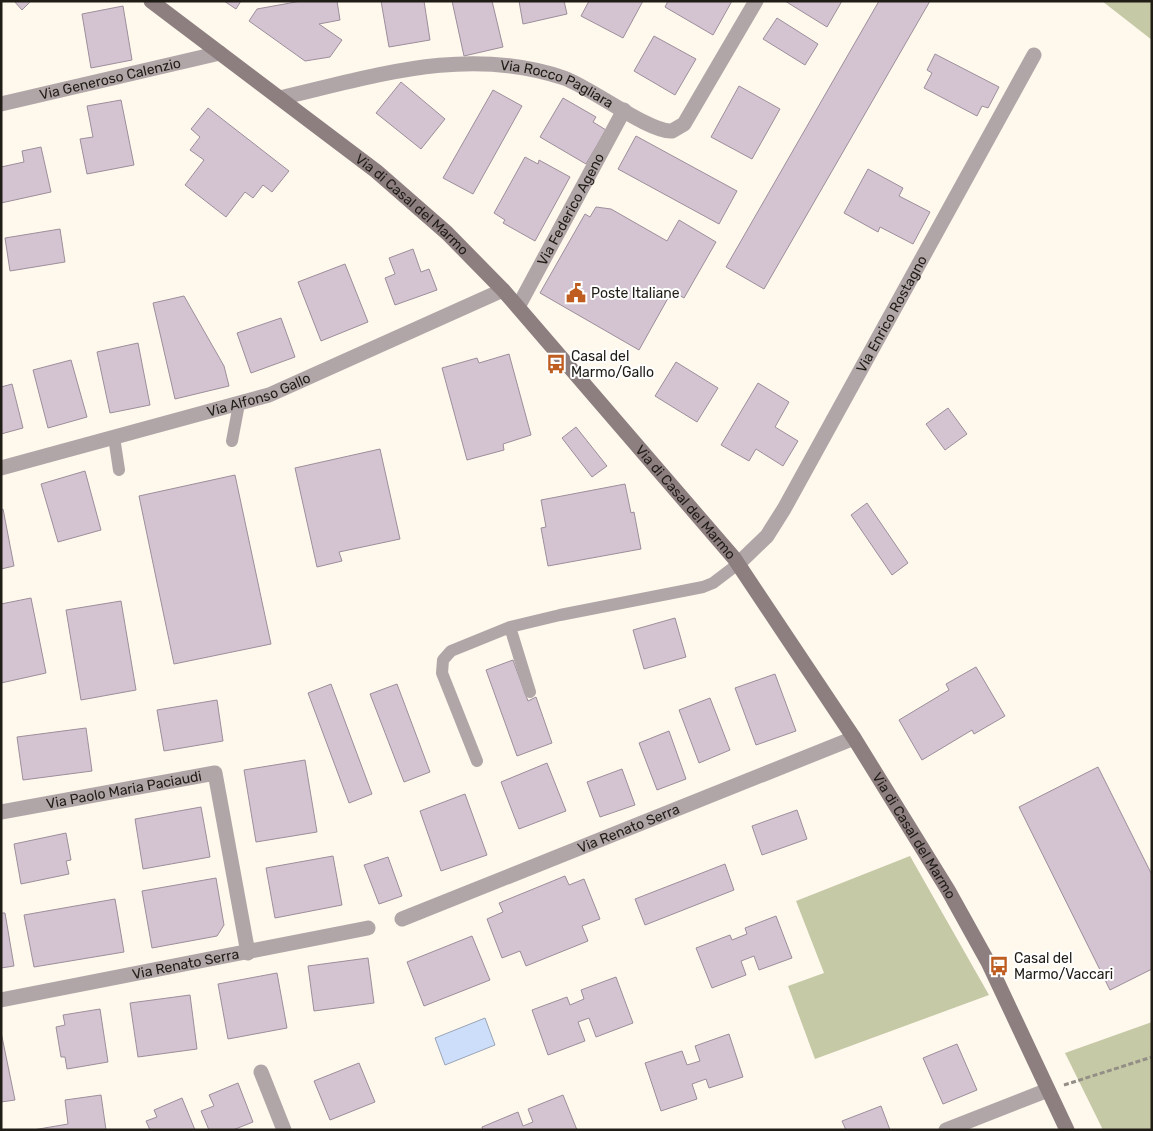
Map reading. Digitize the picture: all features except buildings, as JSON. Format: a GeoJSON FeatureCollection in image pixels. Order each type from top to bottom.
{"type":"FeatureCollection","features":[{"type":"Feature","properties":{"kind":"main road","name":"Via di Casal del Marmo"},"geometry":{"type":"LineString","coordinates":[[151,1],[418,205],[503,290],[738,564],[854,738],[948,890],[988,962],[1067,1130]]}},
{"type":"Feature","properties":{"kind":"street","name":"Via Rocco Pagliara"},"geometry":{"type":"LineString","coordinates":[[280,98],[434,64],[472,62],[498,64],[562,77],[653,127],[668,132],[679,129],[756,1]]}},
{"type":"Feature","properties":{"kind":"street","name":"Via Generoso Calenzio"},"geometry":{"type":"LineString","coordinates":[[1,104],[220,53]]}},
{"type":"Feature","properties":{"kind":"street","name":"Via Enrico Rostagno"},"geometry":{"type":"LineString","coordinates":[[738,564],[763,540],[784,509],[1034,55]]}},
{"type":"Feature","properties":{"kind":"street","name":"Via Federico Ageno"},"geometry":{"type":"LineString","coordinates":[[518,308],[624,110]]}},
{"type":"Feature","properties":{"kind":"street","name":"Via Alfonso Gallo"},"geometry":{"type":"LineString","coordinates":[[1,468],[270,395],[503,290]]}},
{"type":"Feature","properties":{"kind":"street","name":"Via Renato Serra"},"geometry":{"type":"LineString","coordinates":[[402,919],[854,738]]}},
{"type":"Feature","properties":{"kind":"street","name":"Via Paolo Maria Paciaudi"},"geometry":{"type":"LineString","coordinates":[[1,812],[215,773],[248,953]]}},
{"type":"Feature","properties":{"kind":"street","name":"Via Renato Serra"},"geometry":{"type":"LineString","coordinates":[[1,1000],[368,928]]}},
{"type":"Feature","properties":{"kind":"street"},"geometry":{"type":"LineString","coordinates":[[262,1072],[284,1130]]}},
{"type":"Feature","properties":{"kind":"street"},"geometry":{"type":"LineString","coordinates":[[946,1130],[1048,1090]]}},
{"type":"Feature","properties":{"kind":"lane"},"geometry":{"type":"LineString","coordinates":[[232,441],[239,404]]}},
{"type":"Feature","properties":{"kind":"lane"},"geometry":{"type":"LineString","coordinates":[[114,437],[119,470]]}},
{"type":"Feature","properties":{"kind":"lane"},"geometry":{"type":"LineString","coordinates":[[477,761],[442,673],[444,660],[451,651],[510,628],[560,615],[703,587],[714,583],[738,564]]}},
{"type":"Feature","properties":{"kind":"lane"},"geometry":{"type":"LineString","coordinates":[[510,628],[530,692]]}},
{"type":"Feature","properties":{"kind":"path"},"geometry":{"type":"LineString","coordinates":[[1048,1090],[1152,1057]]}},
{"type":"Feature","properties":{"kind":"green space"},"geometry":{"type":"Polygon","coordinates":[[[1102,1],[1152,1],[1152,40],[1102,1]]]}},
{"type":"Feature","properties":{"kind":"green space"},"geometry":{"type":"Polygon","coordinates":[[[910,856],[989,995],[815,1059],[788,986],[824,973],[796,901],[910,856]]]}},
{"type":"Feature","properties":{"kind":"green space"},"geometry":{"type":"Polygon","coordinates":[[[1152,1022],[1152,1130],[1103,1130],[1065,1053],[1152,1022]]]}},
{"type":"Feature","properties":{"kind":"water"},"geometry":{"type":"Polygon","coordinates":[[[485,1018],[495,1045],[445,1065],[435,1038],[485,1018]]]}},
{"type":"Feature","properties":{"kind":"place","name":"Poste Italiane"},"geometry":{"type":"Point","coordinates":[576,293]}},
{"type":"Feature","properties":{"kind":"place","name":"Casal del Marmo/Gallo"},"geometry":{"type":"Point","coordinates":[556,364]}},
{"type":"Feature","properties":{"kind":"place","name":"Casal del Marmo/Vaccari"},"geometry":{"type":"Point","coordinates":[999,966]}}]}
